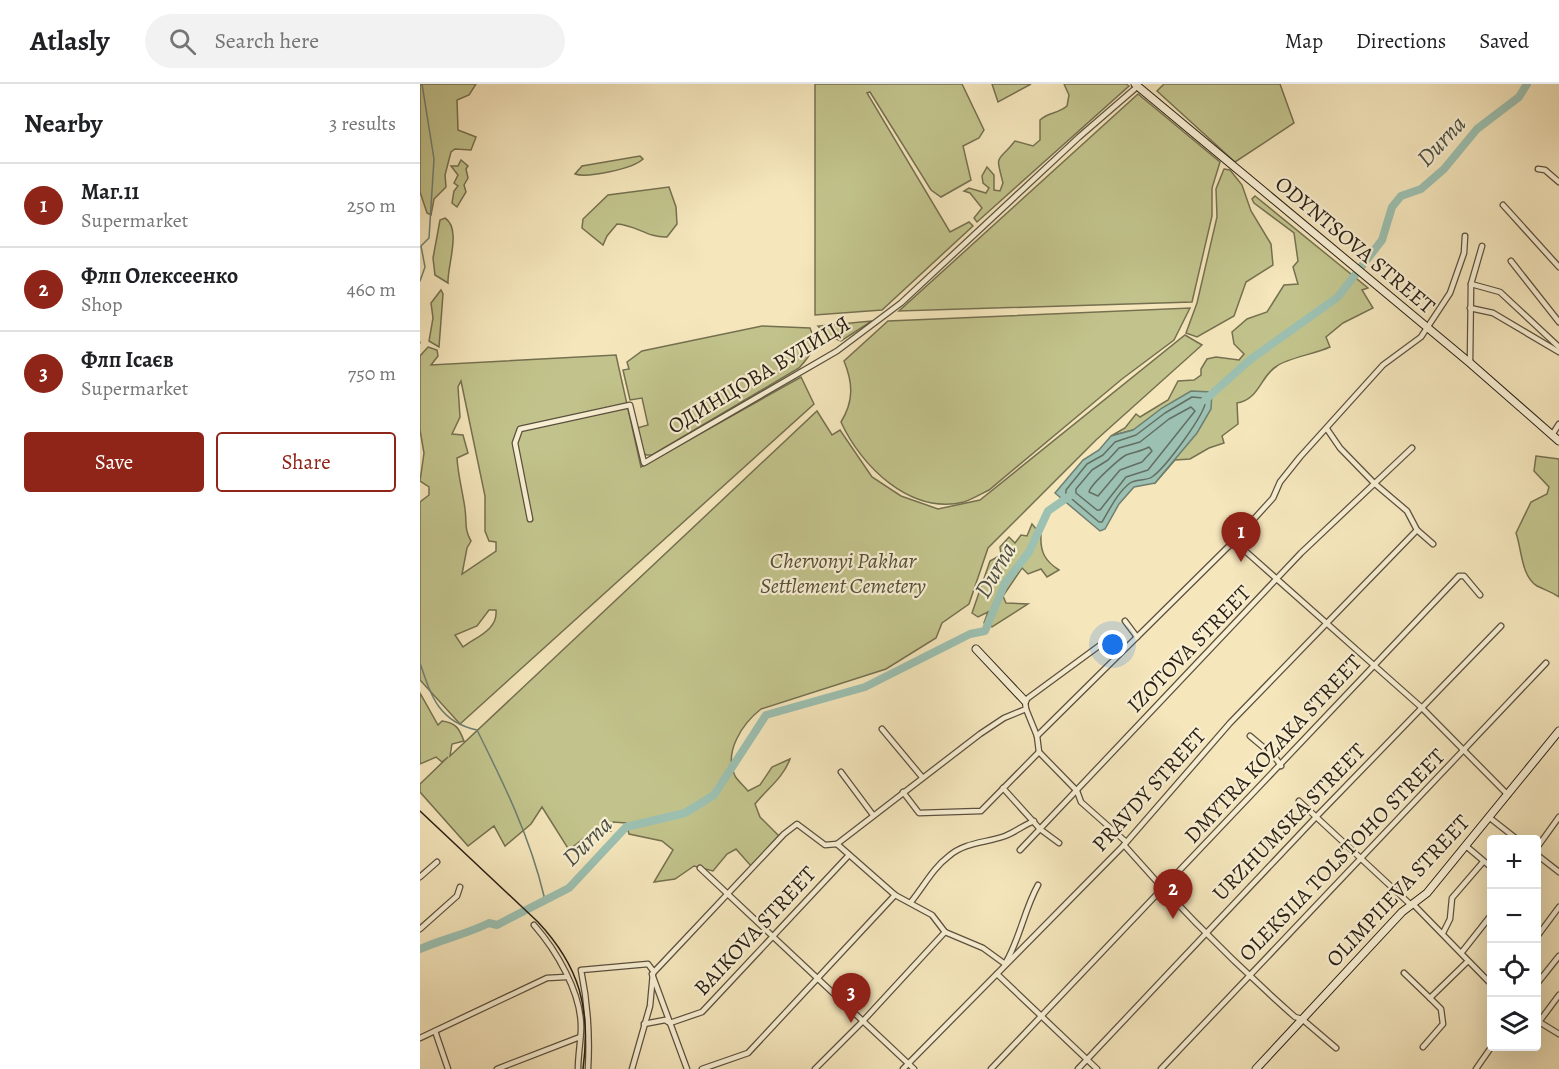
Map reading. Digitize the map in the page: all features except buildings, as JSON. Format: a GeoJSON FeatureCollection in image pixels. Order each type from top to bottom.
{"type":"FeatureCollection","features":[{"type":"Feature","properties":{"kind":"main road","name":"ODYNTSOVA STREET"},"geometry":{"type":"LineString","coordinates":[[1137,85],[1470,363],[1559,441]]}},
{"type":"Feature","properties":{"kind":"main road"},"geometry":{"type":"LineString","coordinates":[[976,649],[1025,705]]}},
{"type":"Feature","properties":{"kind":"main road","name":"OLIMPIIEVA STREET"},"geometry":{"type":"LineString","coordinates":[[1256,1069],[1412,905],[1427,893],[1559,731]]}},
{"type":"Feature","properties":{"kind":"street","name":"ОДИНЦОВА ВУЛИЦЯ"},"geometry":{"type":"LineString","coordinates":[[530,519],[515,443],[520,429],[630,405],[644,463],[837,351],[901,303],[1137,85]]}},
{"type":"Feature","properties":{"kind":"street"},"geometry":{"type":"LineString","coordinates":[[1538,169],[1545,170],[1559,182]]}},
{"type":"Feature","properties":{"kind":"street"},"geometry":{"type":"LineString","coordinates":[[1503,206],[1559,267]]}},
{"type":"Feature","properties":{"kind":"street"},"geometry":{"type":"LineString","coordinates":[[1037,736],[1234,541],[1273,498],[1280,482],[1300,457],[1383,364],[1427,329],[1450,293],[1464,254],[1465,236]]}},
{"type":"Feature","properties":{"kind":"street"},"geometry":{"type":"LineString","coordinates":[[1470,363],[1471,284],[1482,246]]}},
{"type":"Feature","properties":{"kind":"street"},"geometry":{"type":"LineString","coordinates":[[1511,261],[1559,322]]}},
{"type":"Feature","properties":{"kind":"street"},"geometry":{"type":"LineString","coordinates":[[1471,284],[1500,292],[1559,347]]}},
{"type":"Feature","properties":{"kind":"street","name":"ODYNTSOVA STREET"},"geometry":{"type":"LineString","coordinates":[[1470,308],[1494,313],[1559,352]]}},
{"type":"Feature","properties":{"kind":"street"},"geometry":{"type":"LineString","coordinates":[[1540,342],[1547,335]]}},
{"type":"Feature","properties":{"kind":"street"},"geometry":{"type":"LineString","coordinates":[[1552,435],[1559,424]]}},
{"type":"Feature","properties":{"kind":"street"},"geometry":{"type":"LineString","coordinates":[[1327,429],[1340,448],[1374,483],[1407,511],[1417,530],[1433,544]]}},
{"type":"Feature","properties":{"kind":"street","name":"IZOTOVA STREET"},"geometry":{"type":"LineString","coordinates":[[1020,850],[1279,579],[1412,448]]}},
{"type":"Feature","properties":{"kind":"street","name":"PRAVDY STREET"},"geometry":{"type":"LineString","coordinates":[[903,1069],[1124,843],[1230,723],[1417,530]]}},
{"type":"Feature","properties":{"kind":"street"},"geometry":{"type":"LineString","coordinates":[[1234,541],[1421,707],[1508,795]]}},
{"type":"Feature","properties":{"kind":"street","name":"DMYTRA KOZAKA STREET"},"geometry":{"type":"LineString","coordinates":[[991,1069],[1459,576],[1464,576],[1480,595]]}},
{"type":"Feature","properties":{"kind":"street"},"geometry":{"type":"LineString","coordinates":[[1125,621],[1137,638]]}},
{"type":"Feature","properties":{"kind":"street","name":"URZHUMSKA STREET"},"geometry":{"type":"LineString","coordinates":[[1078,1069],[1421,707],[1501,626]]}},
{"type":"Feature","properties":{"kind":"street"},"geometry":{"type":"LineString","coordinates":[[632,1069],[650,1006],[653,973],[784,834],[797,824],[825,845],[837,844],[922,777],[1025,705],[1103,643]]}},
{"type":"Feature","properties":{"kind":"street","name":"OLEKSIIA TOLSTOHO STREET"},"geometry":{"type":"LineString","coordinates":[[1161,1069],[1546,663]]}},
{"type":"Feature","properties":{"kind":"street"},"geometry":{"type":"LineString","coordinates":[[1025,705],[1037,736],[1039,752],[1077,791],[1082,802],[1124,843],[1163,890],[1205,934],[1295,1017],[1302,1019],[1336,1048]]}},
{"type":"Feature","properties":{"kind":"street"},"geometry":{"type":"LineString","coordinates":[[882,729],[922,777]]}},
{"type":"Feature","properties":{"kind":"street"},"geometry":{"type":"LineString","coordinates":[[1250,736],[1275,757],[1281,766]]}},
{"type":"Feature","properties":{"kind":"street"},"geometry":{"type":"LineString","coordinates":[[903,792],[919,813],[981,811],[1039,752]]}},
{"type":"Feature","properties":{"kind":"street"},"geometry":{"type":"LineString","coordinates":[[841,772],[873,815]]}},
{"type":"Feature","properties":{"kind":"street"},"geometry":{"type":"LineString","coordinates":[[1003,788],[1040,829],[1059,843]]}},
{"type":"Feature","properties":{"kind":"street"},"geometry":{"type":"LineString","coordinates":[[1299,801],[1443,933],[1487,981]]}},
{"type":"Feature","properties":{"kind":"street"},"geometry":{"type":"LineString","coordinates":[[1541,842],[1559,817]]}},
{"type":"Feature","properties":{"kind":"street"},"geometry":{"type":"LineString","coordinates":[[1490,818],[1512,835]]}},
{"type":"Feature","properties":{"kind":"street"},"geometry":{"type":"LineString","coordinates":[[911,902],[928,881],[930,874],[949,855],[966,845],[1007,836],[1034,821]]}},
{"type":"Feature","properties":{"kind":"street"},"geometry":{"type":"LineString","coordinates":[[837,844],[895,895],[932,915],[945,932],[983,948],[1005,964],[1019,936],[1025,908],[1038,885]]}},
{"type":"Feature","properties":{"kind":"street"},"geometry":{"type":"LineString","coordinates":[[1466,846],[1487,865]]}},
{"type":"Feature","properties":{"kind":"street","name":"BAIKOVA STREET"},"geometry":{"type":"LineString","coordinates":[[644,1024],[665,1020],[670,1023],[702,1012],[849,855]]}},
{"type":"Feature","properties":{"kind":"street"},"geometry":{"type":"LineString","coordinates":[[1541,858],[1559,872]]}},
{"type":"Feature","properties":{"kind":"street"},"geometry":{"type":"LineString","coordinates":[[420,877],[436,862]]}},
{"type":"Feature","properties":{"kind":"street"},"geometry":{"type":"LineString","coordinates":[[1443,933],[1450,919],[1452,898],[1483,862]]}},
{"type":"Feature","properties":{"kind":"street"},"geometry":{"type":"LineString","coordinates":[[700,868],[914,1069]]}},
{"type":"Feature","properties":{"kind":"street"},"geometry":{"type":"LineString","coordinates":[[420,929],[457,896],[460,887]]}},
{"type":"Feature","properties":{"kind":"street"},"geometry":{"type":"LineString","coordinates":[[702,1069],[748,1053],[895,895]]}},
{"type":"Feature","properties":{"kind":"street"},"geometry":{"type":"LineString","coordinates":[[1541,931],[1559,907]]}},
{"type":"Feature","properties":{"kind":"street"},"geometry":{"type":"LineString","coordinates":[[1462,952],[1487,919]]}},
{"type":"Feature","properties":{"kind":"street"},"geometry":{"type":"LineString","coordinates":[[534,925],[552,945],[577,1006],[581,1027],[578,1069]]}},
{"type":"Feature","properties":{"kind":"street"},"geometry":{"type":"LineString","coordinates":[[815,1069],[945,932]]}},
{"type":"Feature","properties":{"kind":"street"},"geometry":{"type":"LineString","coordinates":[[1541,979],[1559,956]]}},
{"type":"Feature","properties":{"kind":"street"},"geometry":{"type":"LineString","coordinates":[[1430,998],[1468,961]]}},
{"type":"Feature","properties":{"kind":"street"},"geometry":{"type":"LineString","coordinates":[[588,1069],[590,1039],[587,1000],[581,970],[648,964],[687,1069]]}},
{"type":"Feature","properties":{"kind":"street"},"geometry":{"type":"LineString","coordinates":[[1404,973],[1441,1009],[1443,1024],[1423,1047]]}},
{"type":"Feature","properties":{"kind":"street"},"geometry":{"type":"LineString","coordinates":[[997,974],[1040,1018],[1097,1069]]}},
{"type":"Feature","properties":{"kind":"street"},"geometry":{"type":"LineString","coordinates":[[420,1038],[547,978],[566,976]]}},
{"type":"Feature","properties":{"kind":"street"},"geometry":{"type":"LineString","coordinates":[[1541,1017],[1559,995]]}},
{"type":"Feature","properties":{"kind":"street"},"geometry":{"type":"LineString","coordinates":[[1541,1023],[1559,1034]]}},
{"type":"Feature","properties":{"kind":"street"},"geometry":{"type":"LineString","coordinates":[[435,1031],[448,1069]]}},
{"type":"Feature","properties":{"kind":"street"},"geometry":{"type":"LineString","coordinates":[[497,1069],[580,1037]]}},
{"type":"Feature","properties":{"kind":"street"},"geometry":{"type":"LineString","coordinates":[[1476,1069],[1488,1051]]}},
{"type":"Feature","properties":{"kind":"green space"},"geometry":{"type":"Polygon","coordinates":[[[420,84],[476,84],[469,95],[457,100],[458,130],[476,137],[471,150],[455,149],[451,152],[445,175],[446,187],[434,199],[431,215],[427,213],[420,192],[420,84]]]}},
{"type":"Feature","properties":{"kind":"green space"},"geometry":{"type":"Polygon","coordinates":[[[815,84],[962,84],[984,130],[979,138],[963,146],[971,180],[941,197],[931,190],[870,92],[867,93],[950,232],[969,222],[973,226],[882,310],[815,315],[815,84]]]}},
{"type":"Feature","properties":{"kind":"green space"},"geometry":{"type":"Polygon","coordinates":[[[992,84],[1031,84],[998,102],[992,84]]]}},
{"type":"Feature","properties":{"kind":"green space"},"geometry":{"type":"Polygon","coordinates":[[[1064,84],[1126,84],[1129,86],[977,222],[974,218],[982,208],[970,193],[964,191],[969,188],[986,193],[989,188],[983,183],[982,176],[987,167],[994,175],[994,190],[1000,191],[1003,183],[999,159],[1015,141],[1033,146],[1040,140],[1040,120],[1067,106],[1069,95],[1064,84]]]}},
{"type":"Feature","properties":{"kind":"green space"},"geometry":{"type":"Polygon","coordinates":[[[1164,84],[1280,84],[1294,123],[1235,162],[1157,91],[1164,84]]]}},
{"type":"Feature","properties":{"kind":"green space"},"geometry":{"type":"Polygon","coordinates":[[[1138,94],[1220,162],[1212,188],[1212,216],[1192,302],[899,311],[1138,94]]]}},
{"type":"Feature","properties":{"kind":"green space"},"geometry":{"type":"Polygon","coordinates":[[[640,156],[643,159],[638,163],[610,172],[575,174],[582,166],[640,156]]]}},
{"type":"Feature","properties":{"kind":"green space"},"geometry":{"type":"Polygon","coordinates":[[[461,160],[468,166],[466,169],[468,178],[464,185],[466,192],[457,207],[452,203],[454,191],[458,186],[454,183],[458,175],[451,166],[458,166],[461,160]]]}},
{"type":"Feature","properties":{"kind":"green space"},"geometry":{"type":"Polygon","coordinates":[[[1224,169],[1230,170],[1242,185],[1251,211],[1271,244],[1273,265],[1246,282],[1234,316],[1197,337],[1186,333],[1197,303],[1217,217],[1216,189],[1224,169]]]}},
{"type":"Feature","properties":{"kind":"green space"},"geometry":{"type":"Polygon","coordinates":[[[669,187],[676,207],[677,224],[667,237],[654,236],[617,224],[603,245],[582,228],[583,219],[608,195],[669,187]]]}},
{"type":"Feature","properties":{"kind":"green space"},"geometry":{"type":"Polygon","coordinates":[[[1255,196],[1368,288],[1362,290],[1373,308],[1343,323],[1326,337],[1330,347],[1288,361],[1271,370],[1251,397],[1237,403],[1238,424],[1222,436],[1224,443],[1209,448],[1190,459],[1175,460],[1155,483],[1133,430],[1111,436],[1125,428],[1136,414],[1140,417],[1168,400],[1178,381],[1194,380],[1201,375],[1201,369],[1207,359],[1216,357],[1239,360],[1244,354],[1234,344],[1232,332],[1247,319],[1267,312],[1284,285],[1298,284],[1293,267],[1298,261],[1294,233],[1254,203],[1252,199],[1255,196]]]}},
{"type":"Feature","properties":{"kind":"green space"},"geometry":{"type":"Polygon","coordinates":[[[445,218],[450,223],[453,239],[448,283],[435,275],[433,258],[440,220],[445,218]]]}},
{"type":"Feature","properties":{"kind":"green space"},"geometry":{"type":"Polygon","coordinates":[[[441,290],[443,294],[439,347],[429,341],[433,318],[431,303],[441,290]]]}},
{"type":"Feature","properties":{"kind":"green space"},"geometry":{"type":"Polygon","coordinates":[[[1190,308],[1174,340],[1122,379],[989,490],[964,502],[944,504],[925,501],[907,494],[890,483],[861,455],[841,422],[848,407],[851,392],[844,361],[888,321],[1190,308]]]}},
{"type":"Feature","properties":{"kind":"green space"},"geometry":{"type":"Polygon","coordinates":[[[872,321],[841,341],[826,335],[818,326],[872,321]]]}},
{"type":"Feature","properties":{"kind":"green space"},"geometry":{"type":"Polygon","coordinates":[[[762,326],[810,328],[813,340],[812,350],[799,368],[652,455],[646,455],[642,451],[637,428],[648,425],[642,398],[630,400],[623,370],[629,369],[627,362],[642,351],[762,326]]]}},
{"type":"Feature","properties":{"kind":"green space","name":"Chervonyi Pakhar Settlement Cemetery"},"geometry":{"type":"Polygon","coordinates":[[[1185,335],[1202,345],[1096,440],[988,548],[969,604],[942,623],[936,638],[886,669],[761,709],[748,722],[737,739],[731,757],[735,776],[748,791],[760,785],[772,767],[790,759],[779,777],[755,804],[760,817],[779,836],[751,866],[736,849],[727,854],[713,871],[694,866],[675,879],[654,882],[673,850],[662,841],[629,834],[626,823],[613,822],[611,831],[589,834],[569,850],[542,807],[531,824],[505,846],[494,826],[468,846],[420,792],[420,784],[448,757],[442,762],[436,757],[420,764],[420,693],[438,725],[442,721],[451,723],[464,741],[452,744],[450,756],[817,411],[832,435],[840,430],[872,477],[901,496],[938,509],[980,500],[1185,335]]]}},
{"type":"Feature","properties":{"kind":"green space"},"geometry":{"type":"Polygon","coordinates":[[[428,347],[437,350],[438,356],[431,365],[616,355],[641,467],[801,377],[814,404],[460,724],[420,680],[420,502],[429,495],[429,487],[420,481],[424,453],[420,430],[420,356],[428,347]],[[461,381],[458,387],[460,417],[452,434],[463,435],[468,453],[457,458],[467,529],[471,541],[467,548],[462,574],[496,551],[496,542],[489,541],[485,531],[485,496],[461,381]],[[489,610],[477,626],[455,635],[463,647],[494,623],[496,610],[489,610]]]}},
{"type":"Feature","properties":{"kind":"green space"},"geometry":{"type":"Polygon","coordinates":[[[1536,456],[1559,459],[1559,597],[1532,582],[1525,569],[1516,533],[1531,502],[1547,494],[1549,487],[1534,471],[1536,456]]]}},
{"type":"Feature","properties":{"kind":"green space"},"geometry":{"type":"Polygon","coordinates":[[[1032,524],[1041,535],[1044,556],[1059,570],[1047,577],[1041,569],[1028,574],[1022,568],[1003,596],[1006,603],[1028,604],[992,627],[984,623],[988,612],[978,617],[972,613],[990,561],[1001,555],[1000,547],[1009,537],[1015,543],[1021,535],[1027,536],[1032,524]]]}},
{"type":"Feature","properties":{"kind":"water"},"geometry":{"type":"Polygon","coordinates":[[[1191,391],[1212,392],[1211,409],[1197,433],[1155,483],[1134,487],[1119,504],[1105,529],[1100,531],[1055,493],[1083,460],[1099,450],[1111,436],[1133,430],[1162,408],[1191,391]]]}},
{"type":"Feature","properties":{"kind":"waterway"},"geometry":{"type":"LineString","coordinates":[[420,281],[425,267],[421,246],[429,238],[434,159],[422,84]]}},
{"type":"Feature","properties":{"kind":"waterway","name":"Durna"},"geometry":{"type":"LineString","coordinates":[[1205,400],[1251,359],[1338,297],[1382,240],[1392,207],[1401,196],[1421,189],[1444,169],[1477,129],[1519,97],[1527,84]]}},
{"type":"Feature","properties":{"kind":"waterway","name":"Durna"},"geometry":{"type":"LineString","coordinates":[[420,949],[489,923],[497,925],[569,888],[626,827],[685,813],[714,795],[766,715],[865,687],[970,634],[985,631],[1005,583],[1029,552],[1048,511],[1071,495]]}},
{"type":"Feature","properties":{"kind":"waterway"},"geometry":{"type":"LineString","coordinates":[[420,663],[438,706],[454,721],[477,730],[524,832],[544,896],[543,902]]}},
{"type":"Feature","properties":{"kind":"tram line"},"geometry":{"type":"LineString","coordinates":[[420,811],[538,922],[564,956],[573,972],[583,1008],[585,1027],[583,1069]]}},
{"type":"Feature","properties":{"kind":"place","name":"Маг.11"},"geometry":{"type":"Point","coordinates":[1241,562]}},
{"type":"Feature","properties":{"kind":"place","name":"Флп Олексеенко"},"geometry":{"type":"Point","coordinates":[1173,919]}},
{"type":"Feature","properties":{"kind":"place","name":"Флп Ісаєв"},"geometry":{"type":"Point","coordinates":[851,1023]}}]}
